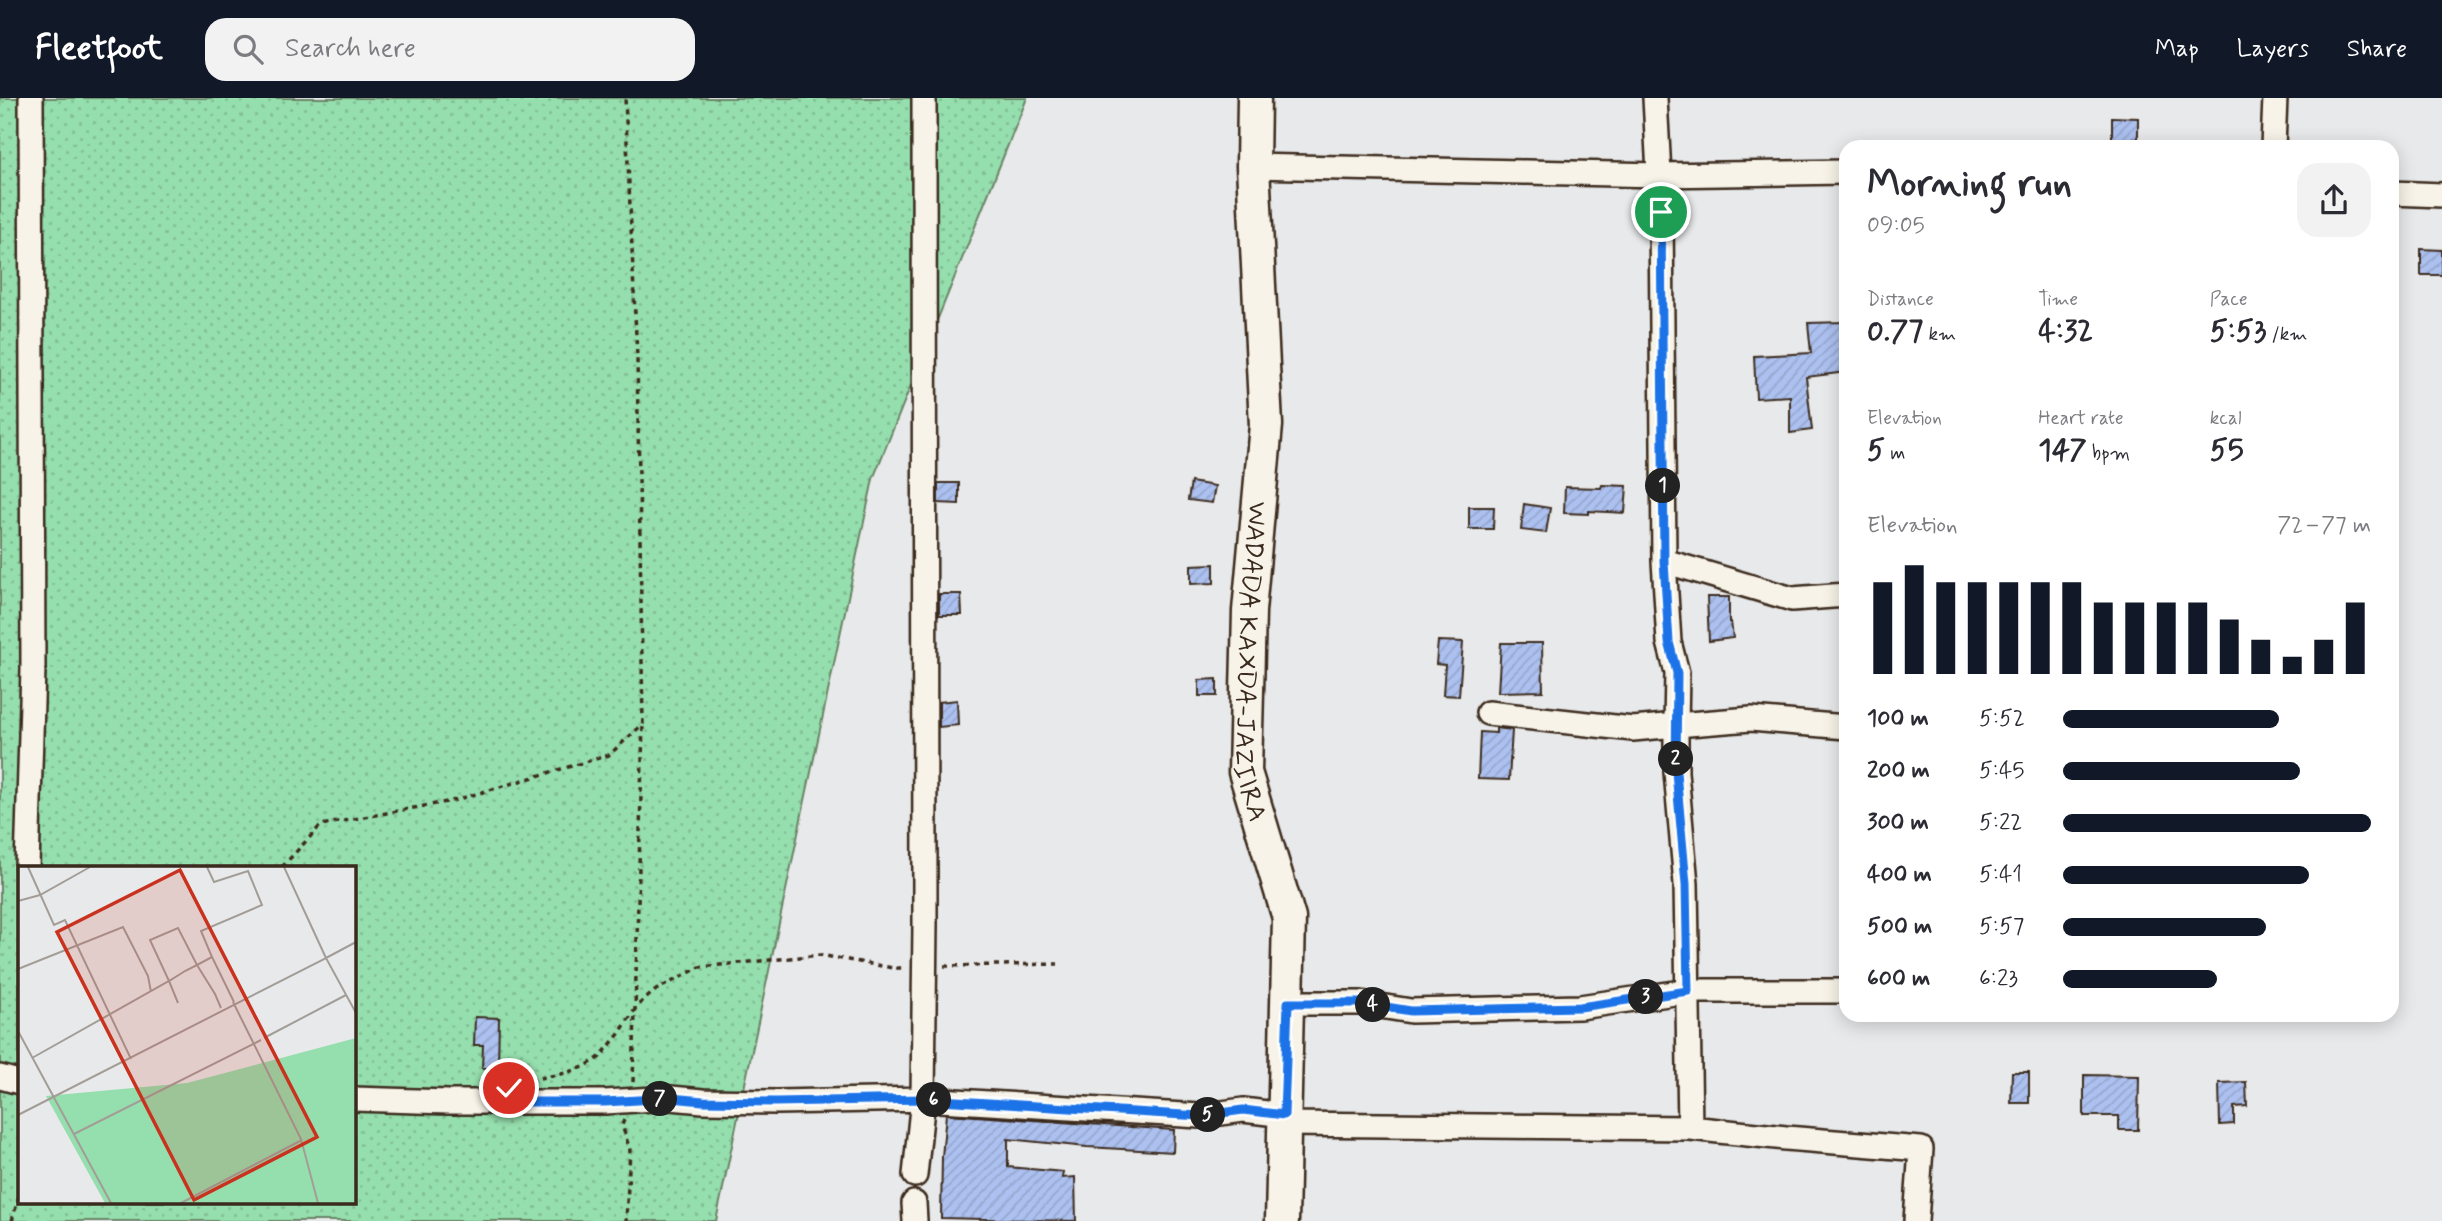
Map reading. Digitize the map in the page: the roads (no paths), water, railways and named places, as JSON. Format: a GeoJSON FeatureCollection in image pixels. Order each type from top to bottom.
{"type":"FeatureCollection","features":[{"type":"Feature","properties":{"kind":"street"},"geometry":{"type":"LineString","coordinates":[[27,866],[33,669],[31,98]]}},
{"type":"Feature","properties":{"kind":"street"},"geometry":{"type":"LineString","coordinates":[[915,1175],[923,1099],[924,98]]}},
{"type":"Feature","properties":{"kind":"street","name":"WADADA KAXDA-JAZIIRA"},"geometry":{"type":"LineString","coordinates":[[1254,98],[1253,166],[1266,425],[1249,611],[1245,772],[1289,918],[1282,1221]]}},
{"type":"Feature","properties":{"kind":"street"},"geometry":{"type":"LineString","coordinates":[[1655,98],[1661,212],[1664,561],[1669,642],[1677,673],[1676,772],[1686,884],[1690,1128]]}},
{"type":"Feature","properties":{"kind":"street"},"geometry":{"type":"LineString","coordinates":[[2273,140],[2275,98]]}},
{"type":"Feature","properties":{"kind":"street"},"geometry":{"type":"LineString","coordinates":[[1253,166],[1658,175],[1839,172]]}},
{"type":"Feature","properties":{"kind":"street"},"geometry":{"type":"LineString","coordinates":[[2399,193],[2442,195]]}},
{"type":"Feature","properties":{"kind":"street"},"geometry":{"type":"LineString","coordinates":[[1664,561],[1792,599],[1839,596]]}},
{"type":"Feature","properties":{"kind":"street"},"geometry":{"type":"LineString","coordinates":[[1488,713],[1633,729],[1751,719],[1839,726]]}},
{"type":"Feature","properties":{"kind":"street"},"geometry":{"type":"LineString","coordinates":[[1288,1003],[1361,1003],[1411,1011],[1580,1007],[1688,991],[1839,991]]}},
{"type":"Feature","properties":{"kind":"street"},"geometry":{"type":"LineString","coordinates":[[0,1077],[18,1082]]}},
{"type":"Feature","properties":{"kind":"street"},"geometry":{"type":"LineString","coordinates":[[355,1099],[496,1102],[671,1098],[764,1102],[923,1099],[1200,1116],[1243,1110],[1284,1120],[1690,1128],[1786,1139],[1921,1149],[1916,1221]]}}]}
